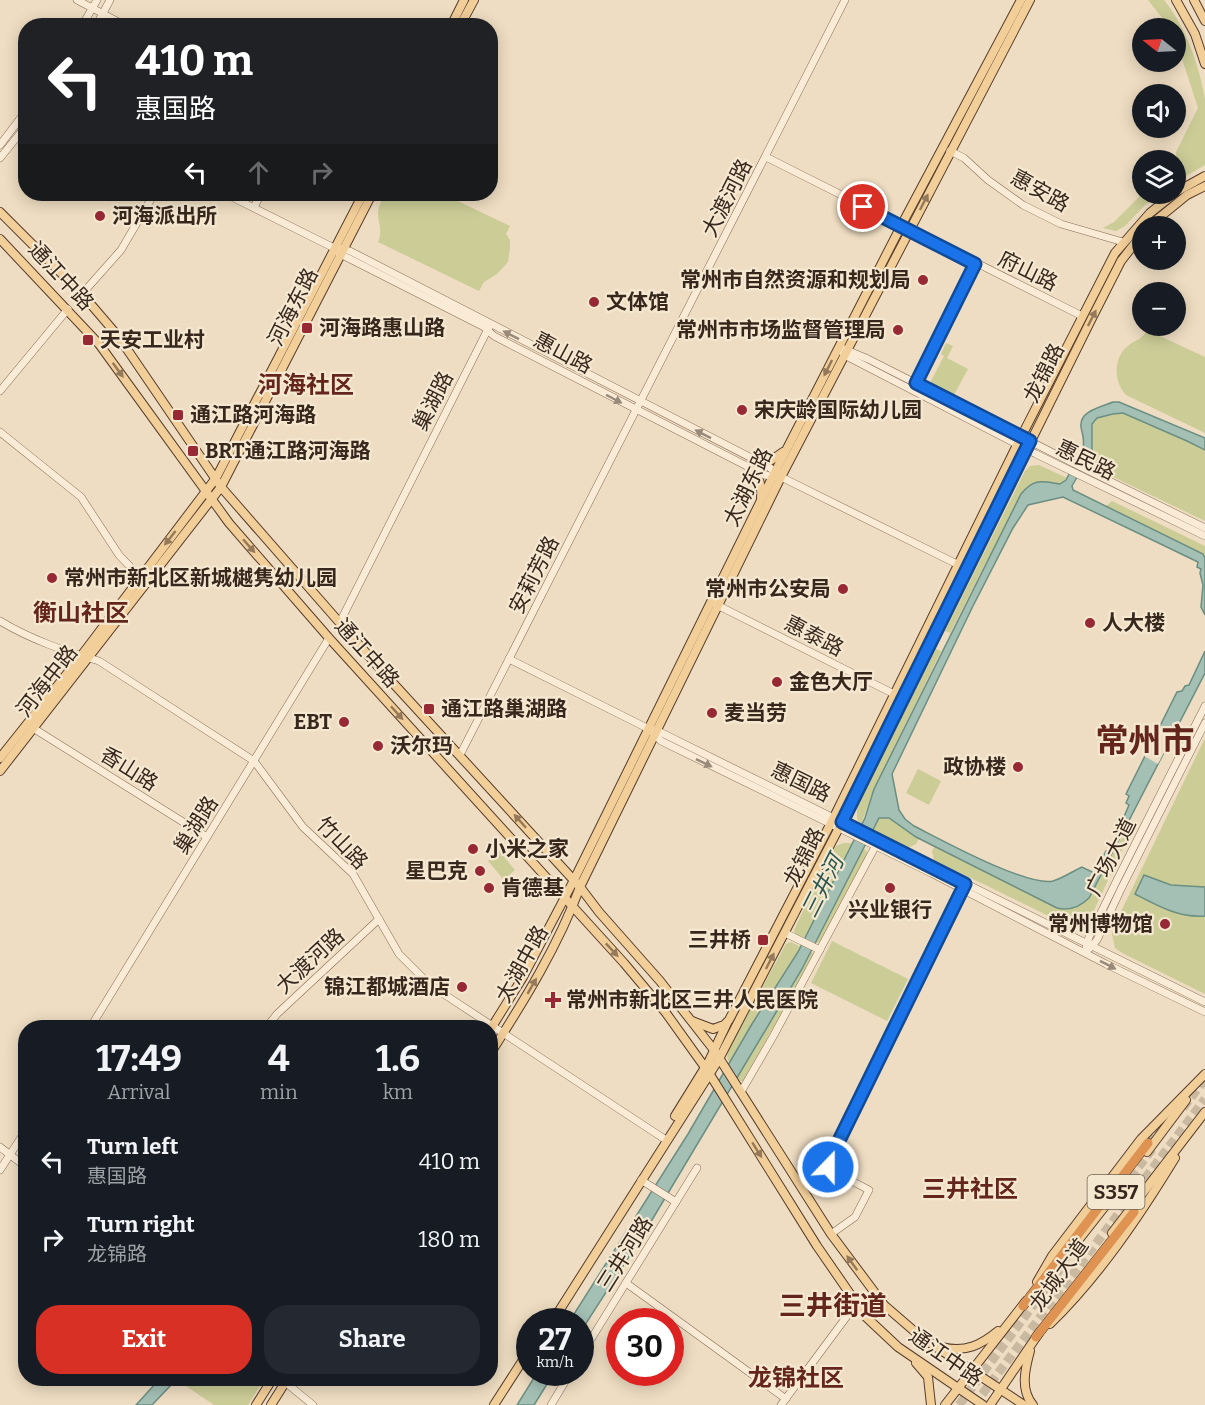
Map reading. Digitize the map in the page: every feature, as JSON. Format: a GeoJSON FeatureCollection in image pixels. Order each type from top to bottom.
{"type":"FeatureCollection","features":[{"type":"Feature","properties":{"kind":"highway"},"geometry":{"type":"LineString","coordinates":[[1023,1306],[1148,1143]]}},
{"type":"Feature","properties":{"kind":"highway"},"geometry":{"type":"LineString","coordinates":[[1034,1341],[1134,1212]]}},
{"type":"Feature","properties":{"kind":"main road"},"geometry":{"type":"LineString","coordinates":[[455,18],[464,0]]}},
{"type":"Feature","properties":{"kind":"main road"},"geometry":{"type":"LineString","coordinates":[[464,18],[474,0]]}},
{"type":"Feature","properties":{"kind":"main road","name":"太湖东路"},"geometry":{"type":"LineString","coordinates":[[564,896],[577,884],[715,603],[788,448],[901,226],[1021,0]]}},
{"type":"Feature","properties":{"kind":"main road","name":"太湖东路"},"geometry":{"type":"LineString","coordinates":[[715,603],[760,502],[847,353],[1030,0]]}},
{"type":"Feature","properties":{"kind":"main road"},"geometry":{"type":"LineString","coordinates":[[1176,0],[1195,34],[1205,64]]}},
{"type":"Feature","properties":{"kind":"main road"},"geometry":{"type":"LineString","coordinates":[[1194,0],[1205,21]]}},
{"type":"Feature","properties":{"kind":"main road","name":"龙锦路"},"geometry":{"type":"LineString","coordinates":[[1186,187],[1205,176]]}},
{"type":"Feature","properties":{"kind":"main road"},"geometry":{"type":"LineString","coordinates":[[1160,216],[1187,195],[1205,186]]}},
{"type":"Feature","properties":{"kind":"main road","name":"河海东路"},"geometry":{"type":"LineString","coordinates":[[212,500],[221,487],[339,250],[360,201]]}},
{"type":"Feature","properties":{"kind":"main road","name":"河海东路"},"geometry":{"type":"LineString","coordinates":[[205,492],[216,478],[368,201]]}},
{"type":"Feature","properties":{"kind":"main road","name":"龙锦路"},"geometry":{"type":"LineString","coordinates":[[707,1070],[719,1059],[785,933],[836,823],[1115,252],[1150,213],[1161,204]]}},
{"type":"Feature","properties":{"kind":"main road","name":"通江中路"},"geometry":{"type":"LineString","coordinates":[[0,212],[82,294],[118,336],[221,487],[381,670],[577,884],[695,1024],[714,1050]]}},
{"type":"Feature","properties":{"kind":"main road","name":"通江中路"},"geometry":{"type":"LineString","coordinates":[[0,239],[99,344],[205,492],[329,638],[564,896],[666,1013],[707,1070],[856,1304],[875,1327],[898,1347],[983,1405]]}},
{"type":"Feature","properties":{"kind":"main road","name":"龙锦路"},"geometry":{"type":"LineString","coordinates":[[1024,442],[1121,261],[1132,247]]}},
{"type":"Feature","properties":{"kind":"main road"},"geometry":{"type":"LineString","coordinates":[[760,502],[762,488],[753,464],[777,458],[788,448]]}},
{"type":"Feature","properties":{"kind":"main road","name":"河海中路"},"geometry":{"type":"LineString","coordinates":[[0,771],[140,577],[205,492]]}},
{"type":"Feature","properties":{"kind":"main road","name":"河海中路"},"geometry":{"type":"LineString","coordinates":[[0,758],[212,500]]}},
{"type":"Feature","properties":{"kind":"main road","name":"龙锦路"},"geometry":{"type":"LineString","coordinates":[[556,1308],[707,1070],[729,1020],[836,823]]}},
{"type":"Feature","properties":{"kind":"main road","name":"太湖中路"},"geometry":{"type":"LineString","coordinates":[[498,1042],[534,983],[573,907],[577,884]]}},
{"type":"Feature","properties":{"kind":"main road","name":"太湖中路"},"geometry":{"type":"LineString","coordinates":[[497,1020],[523,977],[564,896]]}},
{"type":"Feature","properties":{"kind":"main road"},"geometry":{"type":"LineString","coordinates":[[695,1024],[713,1029],[724,1025],[729,1020]]}},
{"type":"Feature","properties":{"kind":"main road"},"geometry":{"type":"LineString","coordinates":[[714,1050],[738,1088]]}},
{"type":"Feature","properties":{"kind":"main road"},"geometry":{"type":"LineString","coordinates":[[945,1405],[1023,1306],[1052,1256],[1141,1138],[1205,1075]]}},
{"type":"Feature","properties":{"kind":"main road","name":"通江中路"},"geometry":{"type":"LineString","coordinates":[[738,1088],[831,1234],[884,1305],[929,1343],[1024,1405]]}},
{"type":"Feature","properties":{"kind":"main road","name":"龙城大道"},"geometry":{"type":"LineString","coordinates":[[990,1405],[1144,1190],[1205,1112]]}},
{"type":"Feature","properties":{"kind":"main road","name":"龙锦路"},"geometry":{"type":"LineString","coordinates":[[561,1308],[664,1139]]}},
{"type":"Feature","properties":{"kind":"main road"},"geometry":{"type":"LineString","coordinates":[[929,1343],[952,1350],[972,1348],[981,1345],[1006,1325]]}},
{"type":"Feature","properties":{"kind":"main road"},"geometry":{"type":"LineString","coordinates":[[1033,1405],[1028,1399],[1025,1378],[1034,1341]]}},
{"type":"Feature","properties":{"kind":"main road"},"geometry":{"type":"LineString","coordinates":[[898,1347],[928,1377],[931,1405]]}},
{"type":"Feature","properties":{"kind":"main road"},"geometry":{"type":"LineString","coordinates":[[494,1405],[516,1371]]}},
{"type":"Feature","properties":{"kind":"main road"},"geometry":{"type":"LineString","coordinates":[[499,1405],[516,1378]]}},
{"type":"Feature","properties":{"kind":"main road"},"geometry":{"type":"LineString","coordinates":[[256,1405],[268,1386]]}},
{"type":"Feature","properties":{"kind":"main road"},"geometry":{"type":"LineString","coordinates":[[271,1405],[281,1386]]}},
{"type":"Feature","properties":{"kind":"street"},"geometry":{"type":"LineString","coordinates":[[77,0],[111,18]]}},
{"type":"Feature","properties":{"kind":"street"},"geometry":{"type":"LineString","coordinates":[[86,18],[97,0]]}},
{"type":"Feature","properties":{"kind":"street"},"geometry":{"type":"LineString","coordinates":[[101,18],[110,0]]}},
{"type":"Feature","properties":{"kind":"street","name":"大渡河路"},"geometry":{"type":"LineString","coordinates":[[636,410],[845,0]]}},
{"type":"Feature","properties":{"kind":"street"},"geometry":{"type":"LineString","coordinates":[[0,145],[18,121]]}},
{"type":"Feature","properties":{"kind":"street"},"geometry":{"type":"LineString","coordinates":[[0,158],[18,136]]}},
{"type":"Feature","properties":{"kind":"street","name":"惠安路"},"geometry":{"type":"LineString","coordinates":[[950,151],[964,158],[988,180],[1023,205],[1060,224],[1123,242]]}},
{"type":"Feature","properties":{"kind":"street","name":"府山路"},"geometry":{"type":"LineString","coordinates":[[766,157],[1082,316]]}},
{"type":"Feature","properties":{"kind":"street"},"geometry":{"type":"LineString","coordinates":[[82,294],[121,250],[150,201]]}},
{"type":"Feature","properties":{"kind":"street","name":"惠山路"},"geometry":{"type":"LineString","coordinates":[[241,201],[640,402],[753,464]]}},
{"type":"Feature","properties":{"kind":"street"},"geometry":{"type":"LineString","coordinates":[[254,207],[257,201]]}},
{"type":"Feature","properties":{"kind":"street"},"geometry":{"type":"LineString","coordinates":[[915,386],[975,264]]}},
{"type":"Feature","properties":{"kind":"street"},"geometry":{"type":"LineString","coordinates":[[0,390],[68,309]]}},
{"type":"Feature","properties":{"kind":"street","name":"惠山路"},"geometry":{"type":"LineString","coordinates":[[489,327],[494,336],[636,410],[776,475],[963,567]]}},
{"type":"Feature","properties":{"kind":"street","name":"巢湖路"},"geometry":{"type":"LineString","coordinates":[[340,622],[489,327]]}},
{"type":"Feature","properties":{"kind":"street","name":"惠民路"},"geometry":{"type":"LineString","coordinates":[[839,348],[1205,536]]}},
{"type":"Feature","properties":{"kind":"street","name":"安莉芳路"},"geometry":{"type":"LineString","coordinates":[[460,755],[636,410]]}},
{"type":"Feature","properties":{"kind":"street"},"geometry":{"type":"LineString","coordinates":[[0,432],[81,497],[120,555],[140,577]]}},
{"type":"Feature","properties":{"kind":"street","name":"惠民路"},"geometry":{"type":"LineString","coordinates":[[1082,472],[1205,528]]}},
{"type":"Feature","properties":{"kind":"street","name":"惠泰路"},"geometry":{"type":"LineString","coordinates":[[715,603],[899,697]]}},
{"type":"Feature","properties":{"kind":"street","name":"竹山路"},"geometry":{"type":"LineString","coordinates":[[0,621],[42,643],[99,662],[254,761],[303,827],[353,874],[399,954],[430,985],[480,1020]]}},
{"type":"Feature","properties":{"kind":"street","name":"巢湖路"},"geometry":{"type":"LineString","coordinates":[[95,1020],[329,638]]}},
{"type":"Feature","properties":{"kind":"street","name":"惠国路"},"geometry":{"type":"LineString","coordinates":[[510,659],[871,842]]}},
{"type":"Feature","properties":{"kind":"street","name":"广场大道"},"geometry":{"type":"LineString","coordinates":[[1085,952],[1118,878],[1205,706]]}},
{"type":"Feature","properties":{"kind":"street","name":"广场大道"},"geometry":{"type":"LineString","coordinates":[[1089,945],[1097,940],[1205,723]]}},
{"type":"Feature","properties":{"kind":"street","name":"香山路"},"geometry":{"type":"LineString","coordinates":[[33,728],[207,837]]}},
{"type":"Feature","properties":{"kind":"street"},"geometry":{"type":"LineString","coordinates":[[738,1088],[818,949],[871,842],[1205,1002]]}},
{"type":"Feature","properties":{"kind":"street"},"geometry":{"type":"LineString","coordinates":[[964,887],[1085,952],[1205,1012]]}},
{"type":"Feature","properties":{"kind":"street"},"geometry":{"type":"LineString","coordinates":[[831,1234],[855,1218],[869,1190],[831,1170],[828,1163],[964,887]]}},
{"type":"Feature","properties":{"kind":"street","name":"大渡河路"},"geometry":{"type":"LineString","coordinates":[[272,1020],[379,919]]}},
{"type":"Feature","properties":{"kind":"street"},"geometry":{"type":"LineString","coordinates":[[785,933],[818,949]]}},
{"type":"Feature","properties":{"kind":"street","name":"竹山路"},"geometry":{"type":"LineString","coordinates":[[498,1030],[664,1139]]}},
{"type":"Feature","properties":{"kind":"street"},"geometry":{"type":"LineString","coordinates":[[0,1170],[18,1142]]}},
{"type":"Feature","properties":{"kind":"street"},"geometry":{"type":"LineString","coordinates":[[0,1146],[18,1161]]}},
{"type":"Feature","properties":{"kind":"street","name":"三井河路"},"geometry":{"type":"LineString","coordinates":[[594,1334],[673,1200],[697,1168]]}},
{"type":"Feature","properties":{"kind":"street"},"geometry":{"type":"LineString","coordinates":[[641,1180],[673,1200]]}},
{"type":"Feature","properties":{"kind":"street"},"geometry":{"type":"LineString","coordinates":[[626,1283],[784,1402],[856,1304]]}},
{"type":"Feature","properties":{"kind":"street"},"geometry":{"type":"LineString","coordinates":[[291,1386],[313,1405]]}},
{"type":"Feature","properties":{"kind":"street"},"geometry":{"type":"LineString","coordinates":[[551,1405],[563,1386]]}},
{"type":"Feature","properties":{"kind":"green space"},"geometry":{"type":"Polygon","coordinates":[[[1148,0],[1164,0],[1176,18],[1162,18],[1148,0]]]}},
{"type":"Feature","properties":{"kind":"green space"},"geometry":{"type":"Polygon","coordinates":[[[1186,37],[1199,73],[1205,99],[1205,165],[1186,176],[1186,150],[1177,150],[1183,138],[1186,138],[1186,132],[1198,108],[1186,71],[1186,37]]]}},
{"type":"Feature","properties":{"kind":"green space"},"geometry":{"type":"Polygon","coordinates":[[[458,201],[510,226],[506,234],[510,240],[508,262],[497,274],[484,282],[479,291],[378,242],[380,230],[378,214],[381,202],[458,201]]]}},
{"type":"Feature","properties":{"kind":"green space"},"geometry":{"type":"Polygon","coordinates":[[[1132,204],[1146,204],[1132,216],[1125,226],[1116,231],[1103,228],[1114,222],[1132,204]]]}},
{"type":"Feature","properties":{"kind":"green space"},"geometry":{"type":"Polygon","coordinates":[[[1160,336],[1205,357],[1205,433],[1126,395],[1122,389],[1117,376],[1120,356],[1129,345],[1142,337],[1160,336]]]}},
{"type":"Feature","properties":{"kind":"green space"},"geometry":{"type":"Polygon","coordinates":[[[946,343],[953,346],[947,358],[968,369],[954,395],[930,383],[944,356],[941,354],[946,343]]]}},
{"type":"Feature","properties":{"kind":"green space"},"geometry":{"type":"Polygon","coordinates":[[[1123,413],[1205,450],[1205,521],[1084,463],[1092,450],[1092,424],[1097,418],[1123,413]]]}},
{"type":"Feature","properties":{"kind":"green space"},"geometry":{"type":"Polygon","coordinates":[[[1039,465],[1067,478],[1060,484],[1041,481],[985,564],[950,633],[945,631],[1025,471],[1030,466],[1039,465]]]}},
{"type":"Feature","properties":{"kind":"green space"},"geometry":{"type":"Polygon","coordinates":[[[1112,501],[1205,546],[1205,558],[1203,554],[1105,507],[1112,501]]]}},
{"type":"Feature","properties":{"kind":"green space"},"geometry":{"type":"Polygon","coordinates":[[[936,649],[941,651],[874,789],[861,824],[857,819],[857,806],[936,649]]]}},
{"type":"Feature","properties":{"kind":"green space"},"geometry":{"type":"Polygon","coordinates":[[[1205,738],[1205,994],[1124,954],[1115,948],[1112,934],[1205,738]]]}},
{"type":"Feature","properties":{"kind":"green space"},"geometry":{"type":"Polygon","coordinates":[[[918,769],[941,781],[929,805],[906,793],[918,769]]]}},
{"type":"Feature","properties":{"kind":"green space"},"geometry":{"type":"Polygon","coordinates":[[[879,818],[891,820],[919,838],[916,844],[908,848],[873,830],[879,818]]]}},
{"type":"Feature","properties":{"kind":"green space"},"geometry":{"type":"Polygon","coordinates":[[[1125,832],[1128,837],[1091,917],[1078,927],[1067,925],[934,860],[932,851],[935,846],[1065,910],[1089,898],[1125,832]]]}},
{"type":"Feature","properties":{"kind":"green space"},"geometry":{"type":"Polygon","coordinates":[[[843,843],[850,843],[866,850],[867,854],[821,942],[816,943],[795,934],[794,930],[832,851],[843,843]]]}},
{"type":"Feature","properties":{"kind":"green space"},"geometry":{"type":"Polygon","coordinates":[[[499,851],[515,870],[504,880],[488,861],[499,851]]]}},
{"type":"Feature","properties":{"kind":"green space"},"geometry":{"type":"Polygon","coordinates":[[[832,941],[908,979],[887,1021],[811,983],[832,941]]]}},
{"type":"Feature","properties":{"kind":"green space"},"geometry":{"type":"Polygon","coordinates":[[[791,942],[813,953],[813,957],[743,1081],[740,1081],[727,1058],[728,1050],[786,944],[791,942]]]}},
{"type":"Feature","properties":{"kind":"green space"},"geometry":{"type":"Polygon","coordinates":[[[186,1386],[260,1386],[248,1405],[214,1405],[186,1386]]]}},
{"type":"Feature","properties":{"kind":"shaded area"},"geometry":{"type":"Polygon","coordinates":[[[1119,402],[1205,438],[1205,450],[1123,413],[1097,418],[1092,424],[1092,451],[1072,486],[1073,490],[1203,554],[1205,558],[1205,615],[1201,607],[1203,585],[1201,569],[1197,567],[1198,562],[1063,497],[1028,505],[1013,528],[972,608],[892,774],[899,810],[905,819],[963,851],[1004,870],[1041,881],[1053,881],[1082,867],[1094,873],[1106,851],[1110,849],[1129,805],[1126,803],[1129,796],[1126,794],[1177,692],[1189,685],[1205,651],[1205,673],[1089,898],[1074,907],[1057,908],[916,837],[889,818],[879,818],[802,969],[643,1235],[594,1311],[594,1308],[578,1308],[688,1134],[752,1024],[798,952],[865,818],[874,789],[1021,494],[1034,483],[1060,484],[1066,480],[1083,447],[1081,422],[1083,417],[1092,410],[1119,402]]]}},
{"type":"Feature","properties":{"kind":"shaded area"},"geometry":{"type":"Polygon","coordinates":[[[1144,875],[1171,885],[1205,887],[1205,916],[1177,913],[1135,894],[1144,875]]]}},
{"type":"Feature","properties":{"kind":"shaded area"},"geometry":{"type":"Polygon","coordinates":[[[153,1386],[170,1386],[152,1405],[136,1405],[153,1386]]]}},
{"type":"Feature","properties":{"kind":"shaded area"},"geometry":{"type":"Polygon","coordinates":[[[529,1386],[546,1386],[534,1405],[517,1405],[529,1386]]]}},
{"type":"Feature","properties":{"kind":"pier"},"geometry":{"type":"Polygon","coordinates":[[[1159,729],[1173,735],[1158,764],[1144,756],[1159,729]]]}},
{"type":"Feature","properties":{"kind":"tunnel"},"geometry":{"type":"LineString","coordinates":[[1183,1108],[1205,1079]]}},
{"type":"Feature","properties":{"kind":"tunnel"},"geometry":{"type":"LineString","coordinates":[[974,1405],[1205,1099]]}},
{"type":"Feature","properties":{"kind":"tunnel"},"geometry":{"type":"LineString","coordinates":[[1148,1143],[1170,1113]]}},
{"type":"Feature","properties":{"kind":"tunnel"},"geometry":{"type":"LineString","coordinates":[[1114,1199],[1153,1148]]}},
{"type":"Feature","properties":{"kind":"tunnel"},"geometry":{"type":"LineString","coordinates":[[959,1405],[1060,1269]]}},
{"type":"Feature","properties":{"kind":"place","name":"河海派出所"},"geometry":{"type":"Point","coordinates":[100,216]}},
{"type":"Feature","properties":{"kind":"place","name":"常州市自然资源和规划局"},"geometry":{"type":"Point","coordinates":[923,280]}},
{"type":"Feature","properties":{"kind":"place","name":"文体馆"},"geometry":{"type":"Point","coordinates":[594,302]}},
{"type":"Feature","properties":{"kind":"place","name":"河海路惠山路"},"geometry":{"type":"Point","coordinates":[307,328]}},
{"type":"Feature","properties":{"kind":"place","name":"常州市市场监督管理局"},"geometry":{"type":"Point","coordinates":[898,330]}},
{"type":"Feature","properties":{"kind":"place","name":"天安工业村"},"geometry":{"type":"Point","coordinates":[88,340]}},
{"type":"Feature","properties":{"kind":"place","name":"宋庆龄国际幼儿园"},"geometry":{"type":"Point","coordinates":[742,410]}},
{"type":"Feature","properties":{"kind":"place","name":"通江路河海路"},"geometry":{"type":"Point","coordinates":[178,415]}},
{"type":"Feature","properties":{"kind":"place","name":"BRT通江路河海路"},"geometry":{"type":"Point","coordinates":[193,451]}},
{"type":"Feature","properties":{"kind":"place","name":"常州市新北区新城樾隽幼儿园"},"geometry":{"type":"Point","coordinates":[52,578]}},
{"type":"Feature","properties":{"kind":"place","name":"常州市公安局"},"geometry":{"type":"Point","coordinates":[843,589]}},
{"type":"Feature","properties":{"kind":"place","name":"人大楼"},"geometry":{"type":"Point","coordinates":[1090,623]}},
{"type":"Feature","properties":{"kind":"place","name":"金色大厅"},"geometry":{"type":"Point","coordinates":[777,682]}},
{"type":"Feature","properties":{"kind":"place","name":"通江路巢湖路"},"geometry":{"type":"Point","coordinates":[429,709]}},
{"type":"Feature","properties":{"kind":"place","name":"麦当劳"},"geometry":{"type":"Point","coordinates":[712,713]}},
{"type":"Feature","properties":{"kind":"place","name":"EBT"},"geometry":{"type":"Point","coordinates":[344,722]}},
{"type":"Feature","properties":{"kind":"place","name":"沃尔玛"},"geometry":{"type":"Point","coordinates":[378,746]}},
{"type":"Feature","properties":{"kind":"place","name":"政协楼"},"geometry":{"type":"Point","coordinates":[1018,767]}},
{"type":"Feature","properties":{"kind":"place","name":"小米之家"},"geometry":{"type":"Point","coordinates":[473,849]}},
{"type":"Feature","properties":{"kind":"place","name":"星巴克"},"geometry":{"type":"Point","coordinates":[480,871]}},
{"type":"Feature","properties":{"kind":"place","name":"肯德基"},"geometry":{"type":"Point","coordinates":[489,888]}},
{"type":"Feature","properties":{"kind":"place","name":"兴业银行"},"geometry":{"type":"Point","coordinates":[890,888]}},
{"type":"Feature","properties":{"kind":"place","name":"常州博物馆"},"geometry":{"type":"Point","coordinates":[1165,924]}},
{"type":"Feature","properties":{"kind":"place","name":"三井桥"},"geometry":{"type":"Point","coordinates":[763,940]}},
{"type":"Feature","properties":{"kind":"place","name":"锦江都城酒店"},"geometry":{"type":"Point","coordinates":[462,987]}},
{"type":"Feature","properties":{"kind":"place","name":"常州市新北区三井人民医院"},"geometry":{"type":"Point","coordinates":[553,1000]}},
{"type":"Feature","properties":{"kind":"district","name":"河海社区"},"geometry":{"type":"Point","coordinates":[306,385]}},
{"type":"Feature","properties":{"kind":"district","name":"衡山社区"},"geometry":{"type":"Point","coordinates":[81,613]}},
{"type":"Feature","properties":{"kind":"district","name":"常州市"},"geometry":{"type":"Point","coordinates":[1145,740]}},
{"type":"Feature","properties":{"kind":"district","name":"三井社区"},"geometry":{"type":"Point","coordinates":[970,1189]}},
{"type":"Feature","properties":{"kind":"district","name":"三井街道"},"geometry":{"type":"Point","coordinates":[833,1306]}},
{"type":"Feature","properties":{"kind":"district","name":"龙锦社区"},"geometry":{"type":"Point","coordinates":[796,1378]}},
{"type":"Feature","properties":{"kind":"route"},"geometry":{"type":"LineString","coordinates":[[828,1167],[965,884],[842,822],[1030,441],[916,383],[975,264],[863,207]]}},
{"type":"Feature","properties":{"kind":"water label","name":"三井河"},"geometry":{"type":"Point","coordinates":[822,886]}}]}
